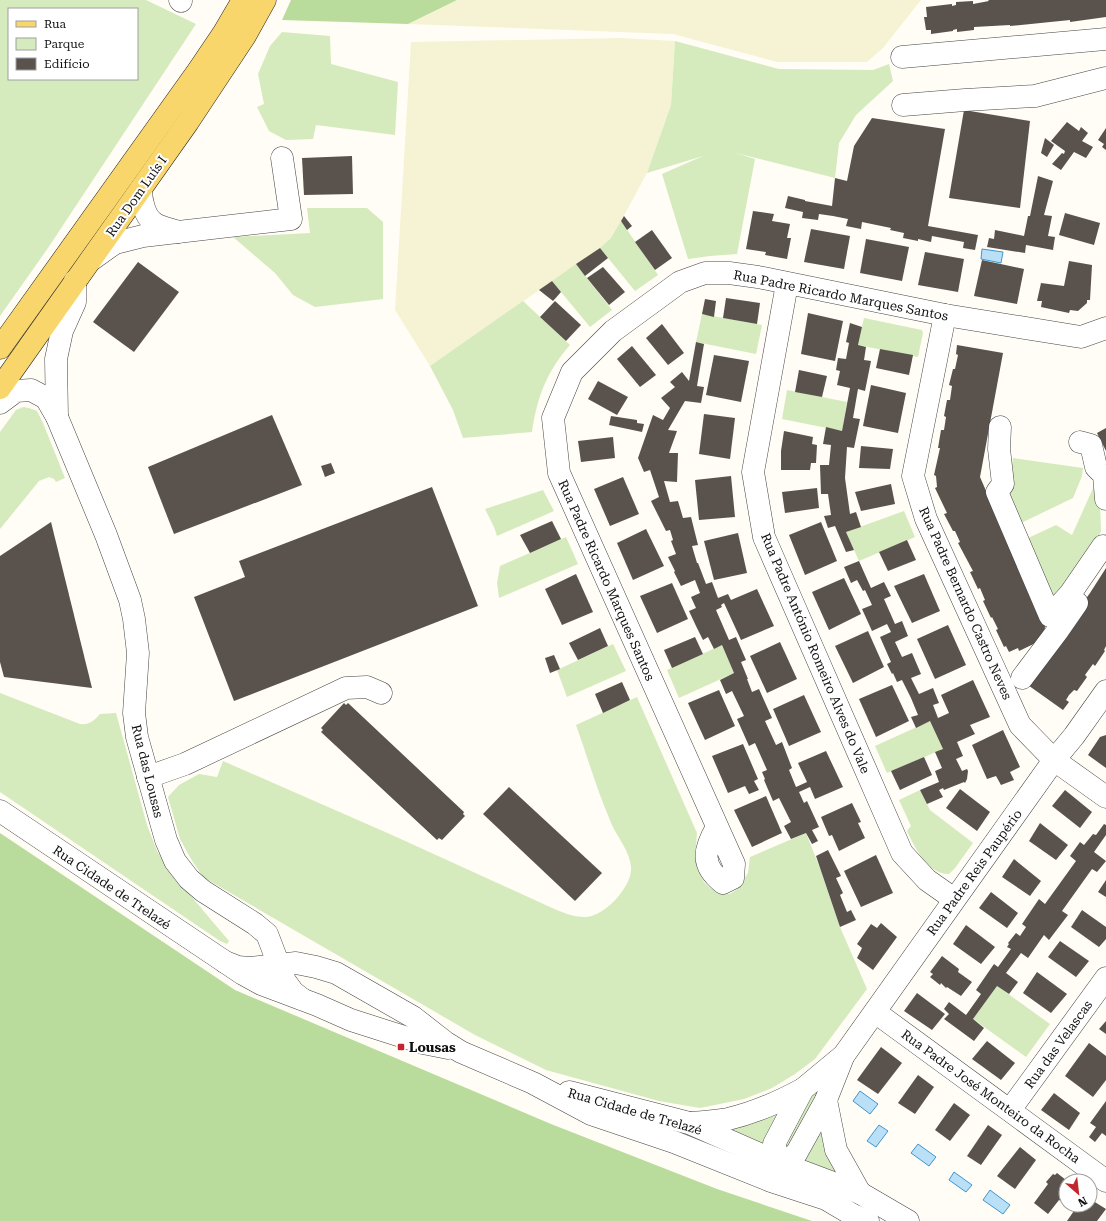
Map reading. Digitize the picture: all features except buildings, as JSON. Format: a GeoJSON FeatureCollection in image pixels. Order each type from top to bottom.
{"type":"FeatureCollection","features":[{"type":"Feature","properties":{"kind":"main road","name":"Rua Dom Luís I"},"geometry":{"type":"LineString","coordinates":[[0,348],[198,72],[243,0]]}},
{"type":"Feature","properties":{"kind":"main road","name":"Rua Dom Luís I"},"geometry":{"type":"LineString","coordinates":[[0,388],[188,122],[245,36],[265,0]]}},
{"type":"Feature","properties":{"kind":"street"},"geometry":{"type":"LineString","coordinates":[[902,57],[1106,39]]}},
{"type":"Feature","properties":{"kind":"street"},"geometry":{"type":"LineString","coordinates":[[903,105],[1035,96],[1106,78]]}},
{"type":"Feature","properties":{"kind":"street"},"geometry":{"type":"LineString","coordinates":[[90,261],[116,243],[143,236],[291,219],[282,158]]}},
{"type":"Feature","properties":{"kind":"street"},"geometry":{"type":"LineString","coordinates":[[141,188],[141,199],[153,222],[178,232]]}},
{"type":"Feature","properties":{"kind":"street","name":"Rua Padre Ricardo Marques Santos"},"geometry":{"type":"LineString","coordinates":[[717,827],[559,473],[553,418],[572,372],[613,331],[680,282],[705,273],[729,273],[758,277],[945,315],[1081,337],[1106,328]]}},
{"type":"Feature","properties":{"kind":"street","name":"Rua das Lousas"},"geometry":{"type":"LineString","coordinates":[[57,417],[56,360],[62,331],[75,302],[75,281]]}},
{"type":"Feature","properties":{"kind":"street","name":"Rua Padre António Romeiro Alves do Vale"},"geometry":{"type":"LineString","coordinates":[[787,284],[753,472],[764,537],[902,853],[927,880],[954,899]]}},
{"type":"Feature","properties":{"kind":"street","name":"Rua Padre Bernardo Castro Neves"},"geometry":{"type":"LineString","coordinates":[[945,315],[913,476],[926,519],[1020,725],[1054,760]]}},
{"type":"Feature","properties":{"kind":"street","name":"Rua das Lousas"},"geometry":{"type":"LineString","coordinates":[[0,403],[16,391],[31,390],[46,398],[57,417],[106,535],[130,600],[138,653],[134,713],[137,736],[166,840],[175,860],[189,879],[203,891],[256,924],[267,934],[269,959]]}},
{"type":"Feature","properties":{"kind":"street"},"geometry":{"type":"LineString","coordinates":[[1000,427],[999,449],[1003,484],[996,492],[1050,616],[1070,594],[1104,541]]}},
{"type":"Feature","properties":{"kind":"street"},"geometry":{"type":"LineString","coordinates":[[1080,442],[1091,445],[1096,467],[1104,475],[1106,499]]}},
{"type":"Feature","properties":{"kind":"street"},"geometry":{"type":"LineString","coordinates":[[1024,668],[1060,629],[1099,569],[1105,557],[1104,541]]}},
{"type":"Feature","properties":{"kind":"street"},"geometry":{"type":"LineString","coordinates":[[150,783],[185,764],[346,688],[367,687],[381,693]]}},
{"type":"Feature","properties":{"kind":"street","name":"Rua Padre Reis Paupério"},"geometry":{"type":"LineString","coordinates":[[775,1172],[796,1154],[826,1100],[844,1055],[1054,760],[1074,736],[1106,691]]}},
{"type":"Feature","properties":{"kind":"street"},"geometry":{"type":"LineString","coordinates":[[1054,760],[1106,797]]}},
{"type":"Feature","properties":{"kind":"street","name":"Rua Cidade de Trelazé"},"geometry":{"type":"LineString","coordinates":[[0,811],[225,962],[261,984],[302,999],[351,1020],[461,1052],[533,1082],[591,1114],[674,1142],[775,1172],[860,1193],[908,1221]]}},
{"type":"Feature","properties":{"kind":"street","name":"Rua Cidade de Trelazé"},"geometry":{"type":"LineString","coordinates":[[269,959],[288,986],[302,999]]}},
{"type":"Feature","properties":{"kind":"street","name":"Rua Cidade de Trelazé"},"geometry":{"type":"LineString","coordinates":[[225,962],[238,967],[269,959],[316,967],[336,973],[413,1017],[445,1042],[461,1052]]}},
{"type":"Feature","properties":{"kind":"street","name":"Rua das Velascas"},"geometry":{"type":"LineString","coordinates":[[1010,1110],[1106,978]]}},
{"type":"Feature","properties":{"kind":"street"},"geometry":{"type":"LineString","coordinates":[[372,1027],[386,1001]]}},
{"type":"Feature","properties":{"kind":"street","name":"Rua Padre José Monteiro da Rocha"},"geometry":{"type":"LineString","coordinates":[[875,1012],[1106,1181]]}},
{"type":"Feature","properties":{"kind":"street","name":"Rua Padre Reis Paupério"},"geometry":{"type":"LineString","coordinates":[[689,1124],[728,1119],[775,1104],[803,1089],[844,1055]]}},
{"type":"Feature","properties":{"kind":"street","name":"Rua Cidade de Trelazé"},"geometry":{"type":"LineString","coordinates":[[533,1082],[689,1124],[853,1215],[868,1221]]}},
{"type":"Feature","properties":{"kind":"street","name":"Rua Padre Reis Paupério"},"geometry":{"type":"LineString","coordinates":[[775,1172],[774,1144],[803,1089]]}},
{"type":"Feature","properties":{"kind":"street"},"geometry":{"type":"LineString","coordinates":[[826,1100],[836,1150],[860,1193]]}},
{"type":"Feature","properties":{"kind":"shaded area"},"geometry":{"type":"Polygon","coordinates":[[[457,0],[921,0],[883,48],[867,62],[777,62],[673,34],[408,24],[457,0]]]}},
{"type":"Feature","properties":{"kind":"shaded area"},"geometry":{"type":"Polygon","coordinates":[[[621,38],[675,41],[671,105],[647,173],[621,221],[607,243],[430,366],[395,310],[411,42],[621,38]]]}},
{"type":"Feature","properties":{"kind":"green space"},"geometry":{"type":"Polygon","coordinates":[[[0,0],[146,0],[196,24],[48,248],[0,316],[0,0]]]}},
{"type":"Feature","properties":{"kind":"green space"},"geometry":{"type":"Polygon","coordinates":[[[291,0],[457,0],[408,24],[282,20],[291,0]]]}},
{"type":"Feature","properties":{"kind":"green space"},"geometry":{"type":"Polygon","coordinates":[[[282,32],[330,36],[331,64],[398,82],[395,135],[316,125],[313,139],[286,140],[269,131],[257,107],[264,104],[258,74],[270,46],[282,32]]]}},
{"type":"Feature","properties":{"kind":"green space"},"geometry":{"type":"Polygon","coordinates":[[[675,41],[779,69],[873,70],[889,64],[893,81],[856,115],[839,143],[835,178],[736,153],[755,159],[737,254],[688,259],[662,174],[703,156],[647,173],[671,105],[675,41]]]}},
{"type":"Feature","properties":{"kind":"green space"},"geometry":{"type":"Polygon","coordinates":[[[307,208],[367,208],[383,222],[383,299],[315,307],[293,295],[275,273],[233,237],[310,233],[307,208]]]}},
{"type":"Feature","properties":{"kind":"green space"},"geometry":{"type":"Polygon","coordinates":[[[621,221],[658,275],[635,291],[600,248],[610,239],[621,221]]]}},
{"type":"Feature","properties":{"kind":"green space"},"geometry":{"type":"Polygon","coordinates":[[[576,264],[612,310],[590,327],[552,281],[576,264]]]}},
{"type":"Feature","properties":{"kind":"green space"},"geometry":{"type":"Polygon","coordinates":[[[523,301],[570,345],[555,365],[544,385],[537,407],[532,432],[463,438],[453,410],[430,366],[523,301]]]}},
{"type":"Feature","properties":{"kind":"green space"},"geometry":{"type":"Polygon","coordinates":[[[702,314],[762,325],[756,354],[696,342],[702,314]]]}},
{"type":"Feature","properties":{"kind":"green space"},"geometry":{"type":"Polygon","coordinates":[[[864,318],[922,330],[923,333],[918,357],[858,345],[864,318]]]}},
{"type":"Feature","properties":{"kind":"green space"},"geometry":{"type":"Polygon","coordinates":[[[787,390],[847,402],[842,431],[782,419],[787,390]]]}},
{"type":"Feature","properties":{"kind":"green space"},"geometry":{"type":"Polygon","coordinates":[[[23,407],[37,411],[65,478],[56,482],[54,479],[49,477],[39,481],[0,529],[0,432],[16,410],[23,407]]]}},
{"type":"Feature","properties":{"kind":"green space"},"geometry":{"type":"Polygon","coordinates":[[[1013,458],[1083,468],[1082,476],[1073,498],[1019,524],[1007,497],[1013,458]]]}},
{"type":"Feature","properties":{"kind":"green space"},"geometry":{"type":"Polygon","coordinates":[[[1099,475],[1101,531],[1093,552],[1052,599],[1026,539],[1056,525],[1072,535],[1099,475]]]}},
{"type":"Feature","properties":{"kind":"green space"},"geometry":{"type":"Polygon","coordinates":[[[543,490],[554,511],[497,536],[485,509],[543,490]]]}},
{"type":"Feature","properties":{"kind":"green space"},"geometry":{"type":"Polygon","coordinates":[[[904,511],[915,537],[859,561],[846,532],[904,511]]]}},
{"type":"Feature","properties":{"kind":"green space"},"geometry":{"type":"Polygon","coordinates":[[[566,537],[578,564],[499,598],[497,583],[500,566],[566,537]]]}},
{"type":"Feature","properties":{"kind":"green space"},"geometry":{"type":"Polygon","coordinates":[[[613,644],[626,671],[567,697],[557,670],[613,644]]]}},
{"type":"Feature","properties":{"kind":"green space"},"geometry":{"type":"Polygon","coordinates":[[[722,645],[734,673],[679,698],[667,670],[722,645]]]}},
{"type":"Feature","properties":{"kind":"green space"},"geometry":{"type":"Polygon","coordinates":[[[0,693],[80,724],[91,722],[100,714],[116,713],[147,825],[157,851],[174,876],[229,941],[227,944],[220,941],[0,792],[0,693]]]}},
{"type":"Feature","properties":{"kind":"green space"},"geometry":{"type":"Polygon","coordinates":[[[637,697],[697,833],[695,859],[704,882],[710,888],[719,893],[730,894],[736,890],[748,873],[750,857],[806,833],[840,927],[867,989],[815,1059],[795,1074],[772,1088],[744,1099],[700,1108],[659,1101],[546,1070],[475,1035],[203,877],[180,839],[168,797],[179,785],[199,774],[217,777],[223,761],[392,835],[558,911],[576,916],[593,916],[616,899],[627,883],[631,867],[626,851],[612,825],[602,801],[576,725],[637,697]]]}},
{"type":"Feature","properties":{"kind":"green space"},"geometry":{"type":"Polygon","coordinates":[[[930,721],[943,749],[887,773],[875,746],[930,721]]]}},
{"type":"Feature","properties":{"kind":"green space"},"geometry":{"type":"Polygon","coordinates":[[[920,790],[930,810],[973,843],[949,874],[935,870],[923,859],[907,831],[911,826],[899,800],[920,790]]]}},
{"type":"Feature","properties":{"kind":"green space"},"geometry":{"type":"Polygon","coordinates":[[[0,833],[235,990],[551,1124],[717,1189],[812,1221],[0,1221],[0,833]]]}},
{"type":"Feature","properties":{"kind":"green space"},"geometry":{"type":"Polygon","coordinates":[[[997,986],[1050,1024],[1026,1057],[973,1019],[997,986]]]}},
{"type":"Feature","properties":{"kind":"green space"},"geometry":{"type":"Polygon","coordinates":[[[820,1087],[790,1152],[782,1144],[805,1104],[820,1087]]]}},
{"type":"Feature","properties":{"kind":"green space"},"geometry":{"type":"Polygon","coordinates":[[[786,1108],[765,1147],[719,1129],[786,1108]]]}},
{"type":"Feature","properties":{"kind":"green space"},"geometry":{"type":"Polygon","coordinates":[[[824,1117],[840,1176],[803,1162],[824,1117]]]}},
{"type":"Feature","properties":{"kind":"water"},"geometry":{"type":"Polygon","coordinates":[[[982,249],[1003,252],[1001,263],[981,259],[982,249]]]}},
{"type":"Feature","properties":{"kind":"water"},"geometry":{"type":"Polygon","coordinates":[[[860,1091],[878,1104],[870,1114],[853,1101],[860,1091]]]}},
{"type":"Feature","properties":{"kind":"water"},"geometry":{"type":"Polygon","coordinates":[[[879,1125],[888,1131],[876,1147],[867,1141],[879,1125]]]}},
{"type":"Feature","properties":{"kind":"water"},"geometry":{"type":"Polygon","coordinates":[[[918,1144],[936,1157],[929,1166],[911,1153],[918,1144]]]}},
{"type":"Feature","properties":{"kind":"water"},"geometry":{"type":"Polygon","coordinates":[[[954,1172],[972,1185],[966,1192],[949,1180],[954,1172]]]}},
{"type":"Feature","properties":{"kind":"water"},"geometry":{"type":"Polygon","coordinates":[[[990,1190],[1010,1205],[1003,1214],[983,1200],[990,1190]]]}},
{"type":"Feature","properties":{"kind":"place","name":"Lousas"},"geometry":{"type":"Point","coordinates":[401,1047]}}]}
